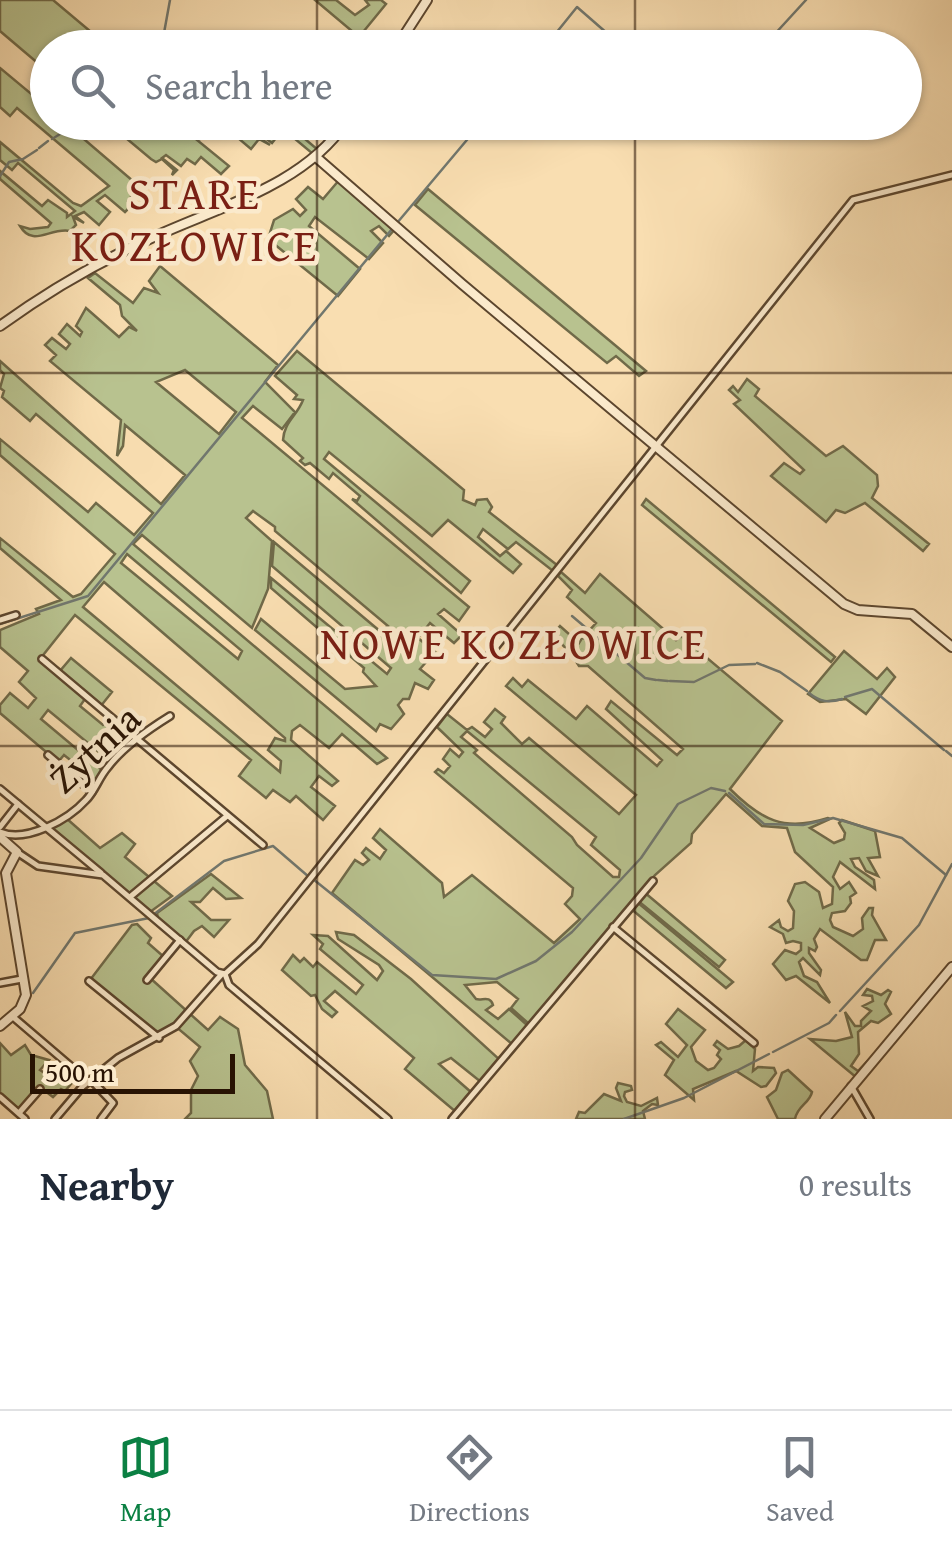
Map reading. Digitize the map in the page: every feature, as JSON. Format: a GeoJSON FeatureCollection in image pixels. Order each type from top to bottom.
{"type":"FeatureCollection","features":[{"type":"Feature","properties":{"kind":"street"},"geometry":{"type":"LineString","coordinates":[[408,30],[427,0]]}},
{"type":"Feature","properties":{"kind":"street"},"geometry":{"type":"LineString","coordinates":[[0,326],[139,243],[291,174],[316,157],[331,140]]}},
{"type":"Feature","properties":{"kind":"street"},"geometry":{"type":"LineString","coordinates":[[316,157],[844,604],[858,610],[912,614],[952,647]]}},
{"type":"Feature","properties":{"kind":"street"},"geometry":{"type":"LineString","coordinates":[[55,1119],[127,1051],[176,1026],[223,974],[258,944],[853,200],[952,175]]}},
{"type":"Feature","properties":{"kind":"street"},"geometry":{"type":"LineString","coordinates":[[0,620],[16,616]]}},
{"type":"Feature","properties":{"kind":"street"},"geometry":{"type":"LineString","coordinates":[[42,659],[263,845]]}},
{"type":"Feature","properties":{"kind":"street","name":"Żytnia"},"geometry":{"type":"LineString","coordinates":[[0,832],[16,836],[45,827],[76,809],[111,763],[170,716]]}},
{"type":"Feature","properties":{"kind":"street"},"geometry":{"type":"LineString","coordinates":[[48,755],[92,792]]}},
{"type":"Feature","properties":{"kind":"street"},"geometry":{"type":"LineString","coordinates":[[0,789],[223,974],[229,985],[388,1119]]}},
{"type":"Feature","properties":{"kind":"street"},"geometry":{"type":"LineString","coordinates":[[18,804],[0,832],[17,852],[38,866],[103,875]]}},
{"type":"Feature","properties":{"kind":"street"},"geometry":{"type":"LineString","coordinates":[[130,897],[228,815]]}},
{"type":"Feature","properties":{"kind":"street"},"geometry":{"type":"LineString","coordinates":[[0,1026],[24,1003],[6,873],[17,852]]}},
{"type":"Feature","properties":{"kind":"street"},"geometry":{"type":"LineString","coordinates":[[452,1119],[652,881]]}},
{"type":"Feature","properties":{"kind":"street"},"geometry":{"type":"LineString","coordinates":[[0,910],[11,908]]}},
{"type":"Feature","properties":{"kind":"street"},"geometry":{"type":"LineString","coordinates":[[613,927],[754,1043]]}},
{"type":"Feature","properties":{"kind":"street"},"geometry":{"type":"LineString","coordinates":[[147,980],[180,940]]}},
{"type":"Feature","properties":{"kind":"street"},"geometry":{"type":"LineString","coordinates":[[825,1119],[952,967]]}},
{"type":"Feature","properties":{"kind":"street"},"geometry":{"type":"LineString","coordinates":[[0,983],[23,979]]}},
{"type":"Feature","properties":{"kind":"street"},"geometry":{"type":"LineString","coordinates":[[89,981],[159,1038]]}},
{"type":"Feature","properties":{"kind":"street"},"geometry":{"type":"LineString","coordinates":[[12,1016],[113,1104],[101,1119]]}},
{"type":"Feature","properties":{"kind":"street"},"geometry":{"type":"LineString","coordinates":[[851,1086],[870,1119]]}},
{"type":"Feature","properties":{"kind":"street"},"geometry":{"type":"LineString","coordinates":[[19,1114],[40,1089]]}},
{"type":"Feature","properties":{"kind":"street"},"geometry":{"type":"LineString","coordinates":[[0,1097],[25,1119]]}},
{"type":"Feature","properties":{"kind":"green space"},"geometry":{"type":"Polygon","coordinates":[[[0,0],[53,0],[89,30],[30,30],[30,57],[0,31],[0,0]]]}},
{"type":"Feature","properties":{"kind":"green space"},"geometry":{"type":"Polygon","coordinates":[[[315,0],[336,0],[355,15],[369,5],[365,0],[386,4],[365,30],[351,30],[315,0]]]}},
{"type":"Feature","properties":{"kind":"green space"},"geometry":{"type":"Polygon","coordinates":[[[0,68],[30,93],[30,119],[17,108],[10,116],[0,107],[0,68]]]}},
{"type":"Feature","properties":{"kind":"green space"},"geometry":{"type":"Polygon","coordinates":[[[55,140],[85,140],[147,193],[142,201],[133,194],[128,201],[132,205],[125,212],[105,195],[97,201],[110,212],[99,225],[84,212],[75,216],[84,223],[73,217],[76,225],[70,231],[30,236],[20,226],[30,229],[48,227],[51,223],[0,179],[0,171],[42,206],[48,200],[67,217],[75,211],[18,163],[12,170],[0,160],[0,142],[73,203],[81,206],[109,186],[55,140]]]}},
{"type":"Feature","properties":{"kind":"green space"},"geometry":{"type":"Polygon","coordinates":[[[128,140],[197,140],[229,166],[221,174],[201,157],[195,164],[187,159],[181,166],[166,155],[162,158],[177,170],[172,175],[174,170],[162,159],[151,159],[128,140]]]}},
{"type":"Feature","properties":{"kind":"green space"},"geometry":{"type":"Polygon","coordinates":[[[240,140],[258,140],[251,149],[240,140]]]}},
{"type":"Feature","properties":{"kind":"green space"},"geometry":{"type":"Polygon","coordinates":[[[296,140],[306,140],[318,150],[313,154],[296,140]]]}},
{"type":"Feature","properties":{"kind":"green space"},"geometry":{"type":"Polygon","coordinates":[[[340,179],[395,229],[389,236],[379,226],[371,231],[383,243],[369,259],[315,217],[309,226],[360,269],[338,296],[268,239],[274,220],[293,209],[300,216],[306,210],[296,199],[308,187],[323,199],[340,179]]]}},
{"type":"Feature","properties":{"kind":"green space"},"geometry":{"type":"Polygon","coordinates":[[[428,189],[646,371],[639,376],[616,356],[607,363],[415,205],[428,189]]]}},
{"type":"Feature","properties":{"kind":"green space"},"geometry":{"type":"Polygon","coordinates":[[[160,266],[278,365],[265,382],[295,412],[282,429],[253,406],[242,418],[469,607],[459,621],[444,609],[438,614],[462,635],[454,643],[430,623],[418,638],[435,652],[420,669],[434,680],[428,689],[415,683],[409,699],[398,705],[404,714],[391,729],[380,724],[376,731],[255,630],[261,619],[345,689],[376,686],[363,672],[364,668],[271,588],[271,578],[387,674],[391,668],[272,566],[274,542],[381,632],[388,626],[275,531],[275,527],[253,511],[246,518],[272,541],[268,589],[252,628],[142,535],[133,544],[387,758],[377,764],[342,734],[329,748],[300,725],[292,731],[291,740],[338,781],[332,786],[319,776],[311,787],[335,806],[323,820],[296,796],[290,802],[273,790],[266,798],[239,776],[251,760],[75,615],[40,659],[59,672],[71,658],[112,692],[100,707],[87,696],[80,706],[103,725],[111,719],[135,740],[111,762],[48,710],[41,719],[103,771],[97,781],[64,755],[58,762],[0,713],[0,705],[10,693],[28,708],[36,698],[19,682],[28,671],[0,647],[0,630],[61,600],[0,548],[0,538],[73,597],[81,594],[115,554],[0,455],[0,439],[88,512],[96,503],[134,535],[153,513],[36,414],[30,421],[2,397],[4,374],[0,361],[161,504],[185,475],[125,425],[123,446],[117,456],[121,420],[50,361],[56,355],[45,345],[52,338],[66,349],[70,344],[59,334],[67,324],[80,336],[82,332],[76,326],[86,308],[119,337],[129,327],[137,331],[122,316],[120,305],[88,278],[95,273],[133,303],[144,288],[158,293],[149,281],[160,266]],[[185,370],[156,382],[219,434],[236,412],[185,370]],[[127,554],[121,563],[238,659],[242,651],[127,554]],[[104,582],[83,607],[280,772],[281,761],[268,750],[275,738],[285,738],[104,582]]]}},
{"type":"Feature","properties":{"kind":"green space"},"geometry":{"type":"Polygon","coordinates":[[[297,351],[464,490],[463,500],[475,505],[477,500],[487,499],[492,507],[489,512],[557,565],[553,571],[516,542],[508,549],[483,529],[478,537],[500,556],[506,551],[521,564],[513,573],[448,520],[432,536],[329,452],[324,459],[470,581],[461,593],[352,499],[357,501],[360,496],[333,473],[329,479],[310,463],[300,461],[303,458],[283,440],[303,400],[294,399],[297,395],[275,376],[297,351]]]}},
{"type":"Feature","properties":{"kind":"green space"},"geometry":{"type":"Polygon","coordinates":[[[747,379],[759,389],[755,396],[826,456],[843,446],[877,475],[878,486],[872,498],[929,544],[923,551],[865,503],[845,513],[836,510],[826,522],[771,476],[784,463],[800,474],[804,470],[734,404],[740,400],[729,390],[733,386],[738,392],[747,379]]]}},
{"type":"Feature","properties":{"kind":"green space"},"geometry":{"type":"Polygon","coordinates":[[[646,499],[835,657],[831,662],[642,505],[646,499]]]}},
{"type":"Feature","properties":{"kind":"green space"},"geometry":{"type":"Polygon","coordinates":[[[561,572],[585,593],[600,574],[676,640],[681,636],[782,721],[730,789],[752,809],[786,823],[828,818],[810,828],[834,843],[844,839],[839,823],[842,820],[875,831],[880,857],[868,858],[878,876],[866,871],[859,858],[851,859],[855,867],[874,880],[875,889],[840,862],[833,877],[840,889],[849,882],[856,893],[850,897],[845,911],[832,913],[830,920],[833,927],[853,936],[863,929],[862,918],[873,908],[872,915],[886,940],[875,940],[867,960],[861,960],[820,929],[814,939],[817,947],[815,951],[809,948],[809,953],[821,970],[820,975],[803,958],[799,962],[804,976],[817,982],[830,1003],[796,976],[786,980],[773,964],[785,950],[796,954],[801,943],[786,943],[783,934],[770,927],[779,920],[788,931],[793,928],[794,911],[788,901],[795,884],[805,882],[819,892],[823,908],[832,904],[833,887],[795,852],[787,828],[762,826],[726,794],[692,834],[691,843],[655,875],[535,1018],[528,1023],[511,1008],[518,999],[497,982],[465,985],[476,999],[490,1000],[493,1005],[486,1010],[498,1019],[509,1009],[527,1025],[512,1044],[332,893],[355,860],[363,865],[369,860],[362,853],[366,848],[380,859],[386,850],[373,838],[380,829],[442,883],[444,897],[472,875],[554,943],[580,919],[565,904],[573,888],[435,772],[438,769],[444,773],[450,766],[443,759],[450,749],[459,757],[463,752],[437,727],[447,714],[467,730],[472,727],[485,737],[492,729],[484,722],[495,709],[505,717],[501,723],[522,744],[529,738],[619,814],[636,795],[506,686],[513,678],[522,687],[528,680],[576,719],[587,706],[657,766],[662,760],[606,709],[611,701],[677,755],[683,749],[588,666],[579,666],[552,635],[560,626],[579,643],[582,638],[588,639],[586,634],[596,623],[567,597],[572,590],[558,576],[561,572]],[[467,731],[461,737],[613,877],[619,877],[620,870],[591,845],[596,837],[467,731]]]}},
{"type":"Feature","properties":{"kind":"green space"},"geometry":{"type":"Polygon","coordinates":[[[844,651],[877,679],[887,668],[895,677],[866,714],[846,699],[820,702],[808,694],[844,651]]]}},
{"type":"Feature","properties":{"kind":"green space"},"geometry":{"type":"Polygon","coordinates":[[[66,818],[100,848],[122,833],[135,844],[125,857],[172,896],[150,912],[49,831],[50,826],[66,818]]]}},
{"type":"Feature","properties":{"kind":"green space"},"geometry":{"type":"Polygon","coordinates":[[[211,874],[241,898],[226,899],[213,888],[200,902],[191,902],[211,920],[229,920],[214,937],[202,926],[185,943],[158,919],[157,913],[211,874]]]}},
{"type":"Feature","properties":{"kind":"green space"},"geometry":{"type":"Polygon","coordinates":[[[644,892],[725,960],[719,967],[637,900],[644,892]]]}},
{"type":"Feature","properties":{"kind":"green space"},"geometry":{"type":"Polygon","coordinates":[[[637,902],[733,982],[726,988],[630,908],[637,902]]]}},
{"type":"Feature","properties":{"kind":"green space"},"geometry":{"type":"Polygon","coordinates":[[[137,924],[151,938],[148,943],[164,957],[149,977],[208,1030],[220,1017],[238,1029],[245,1065],[267,1091],[273,1119],[185,1119],[191,1113],[191,1090],[198,1076],[190,1061],[200,1047],[174,1025],[159,1037],[90,980],[132,925],[137,924]]]}},
{"type":"Feature","properties":{"kind":"green space"},"geometry":{"type":"Polygon","coordinates":[[[336,932],[354,935],[411,979],[500,1060],[481,1082],[451,1058],[439,1064],[472,1093],[456,1112],[405,1069],[414,1058],[335,991],[324,1001],[337,1012],[332,1017],[322,1009],[315,995],[311,996],[282,970],[293,955],[300,962],[304,958],[313,967],[317,962],[356,994],[363,985],[320,949],[323,944],[313,935],[328,936],[377,980],[383,971],[379,965],[338,939],[336,932]]]}},
{"type":"Feature","properties":{"kind":"green space"},"geometry":{"type":"Polygon","coordinates":[[[867,989],[881,995],[891,992],[885,1004],[891,1014],[878,1023],[871,1021],[858,1032],[859,1054],[851,1066],[858,1071],[892,1035],[857,1078],[810,1039],[836,1041],[852,1037],[845,1012],[855,1026],[861,1026],[871,1011],[863,1006],[873,1001],[872,996],[863,995],[867,989]]]}},
{"type":"Feature","properties":{"kind":"green space"},"geometry":{"type":"Polygon","coordinates":[[[678,1009],[705,1030],[691,1047],[696,1061],[708,1070],[721,1059],[717,1055],[720,1050],[714,1045],[717,1041],[728,1049],[746,1040],[755,1049],[753,1071],[758,1067],[774,1068],[776,1073],[761,1087],[736,1071],[693,1089],[694,1100],[665,1075],[674,1060],[656,1045],[661,1042],[678,1057],[687,1045],[666,1024],[678,1009]]]}},
{"type":"Feature","properties":{"kind":"green space"},"geometry":{"type":"Polygon","coordinates":[[[0,1043],[11,1055],[25,1045],[31,1055],[49,1060],[40,1070],[46,1074],[70,1070],[78,1076],[65,1091],[61,1089],[53,1097],[40,1087],[18,1111],[0,1095],[0,1043]]]}},
{"type":"Feature","properties":{"kind":"green space"},"geometry":{"type":"Polygon","coordinates":[[[788,1070],[812,1092],[795,1119],[778,1119],[767,1097],[788,1070]]]}},
{"type":"Feature","properties":{"kind":"green space"},"geometry":{"type":"Polygon","coordinates":[[[618,1083],[631,1086],[632,1090],[624,1096],[627,1102],[641,1106],[657,1098],[658,1105],[652,1104],[643,1111],[645,1119],[576,1119],[579,1112],[585,1113],[604,1094],[621,1101],[618,1083]]]}},
{"type":"Feature","properties":{"kind":"waterway"},"geometry":{"type":"LineString","coordinates":[[165,30],[170,0]]}},
{"type":"Feature","properties":{"kind":"waterway"},"geometry":{"type":"LineString","coordinates":[[778,30],[806,0]]}},
{"type":"Feature","properties":{"kind":"waterway"},"geometry":{"type":"LineString","coordinates":[[558,30],[577,7],[603,30]]}},
{"type":"Feature","properties":{"kind":"waterway"},"geometry":{"type":"LineString","coordinates":[[397,223],[467,140]]}},
{"type":"Feature","properties":{"kind":"waterway"},"geometry":{"type":"LineString","coordinates":[[39,148],[48,141]]}},
{"type":"Feature","properties":{"kind":"waterway"},"geometry":{"type":"LineString","coordinates":[[0,176],[9,162],[37,150]]}},
{"type":"Feature","properties":{"kind":"waterway"},"geometry":{"type":"LineString","coordinates":[[0,624],[88,596],[392,229]]}},
{"type":"Feature","properties":{"kind":"waterway"},"geometry":{"type":"LineString","coordinates":[[572,616],[645,678],[656,680]]}},
{"type":"Feature","properties":{"kind":"waterway"},"geometry":{"type":"LineString","coordinates":[[757,663],[780,672],[807,691]]}},
{"type":"Feature","properties":{"kind":"waterway"},"geometry":{"type":"LineString","coordinates":[[670,681],[694,682],[729,665],[755,664]]}},
{"type":"Feature","properties":{"kind":"waterway"},"geometry":{"type":"LineString","coordinates":[[658,680],[668,681]]}},
{"type":"Feature","properties":{"kind":"waterway"},"geometry":{"type":"LineString","coordinates":[[845,697],[872,689],[944,750]]}},
{"type":"Feature","properties":{"kind":"waterway"},"geometry":{"type":"LineString","coordinates":[[809,693],[825,701],[842,699]]}},
{"type":"Feature","properties":{"kind":"waterway"},"geometry":{"type":"LineString","coordinates":[[946,751],[952,756]]}},
{"type":"Feature","properties":{"kind":"waterway"},"geometry":{"type":"LineString","coordinates":[[313,879],[432,975],[496,979],[536,961],[572,932],[641,858],[678,804],[711,788],[725,791]]}},
{"type":"Feature","properties":{"kind":"waterway"},"geometry":{"type":"LineString","coordinates":[[729,793],[764,824],[803,825],[833,818],[902,838],[946,875]]}},
{"type":"Feature","properties":{"kind":"waterway"},"geometry":{"type":"LineString","coordinates":[[153,915],[224,861],[273,846],[309,877]]}},
{"type":"Feature","properties":{"kind":"waterway"},"geometry":{"type":"LineString","coordinates":[[840,1011],[919,925],[952,864]]}},
{"type":"Feature","properties":{"kind":"waterway"},"geometry":{"type":"LineString","coordinates":[[33,993],[75,933],[149,918]]}},
{"type":"Feature","properties":{"kind":"waterway"},"geometry":{"type":"LineString","coordinates":[[773,1052],[829,1023],[836,1015]]}},
{"type":"Feature","properties":{"kind":"waterway"},"geometry":{"type":"LineString","coordinates":[[624,1119],[684,1098],[769,1054]]}},
{"type":"Feature","properties":{"kind":"district","name":"STARE KOZŁOWICE"},"geometry":{"type":"Point","coordinates":[195,218]}},
{"type":"Feature","properties":{"kind":"district","name":"NOWE KOZŁOWICE"},"geometry":{"type":"Point","coordinates":[514,642]}}]}
